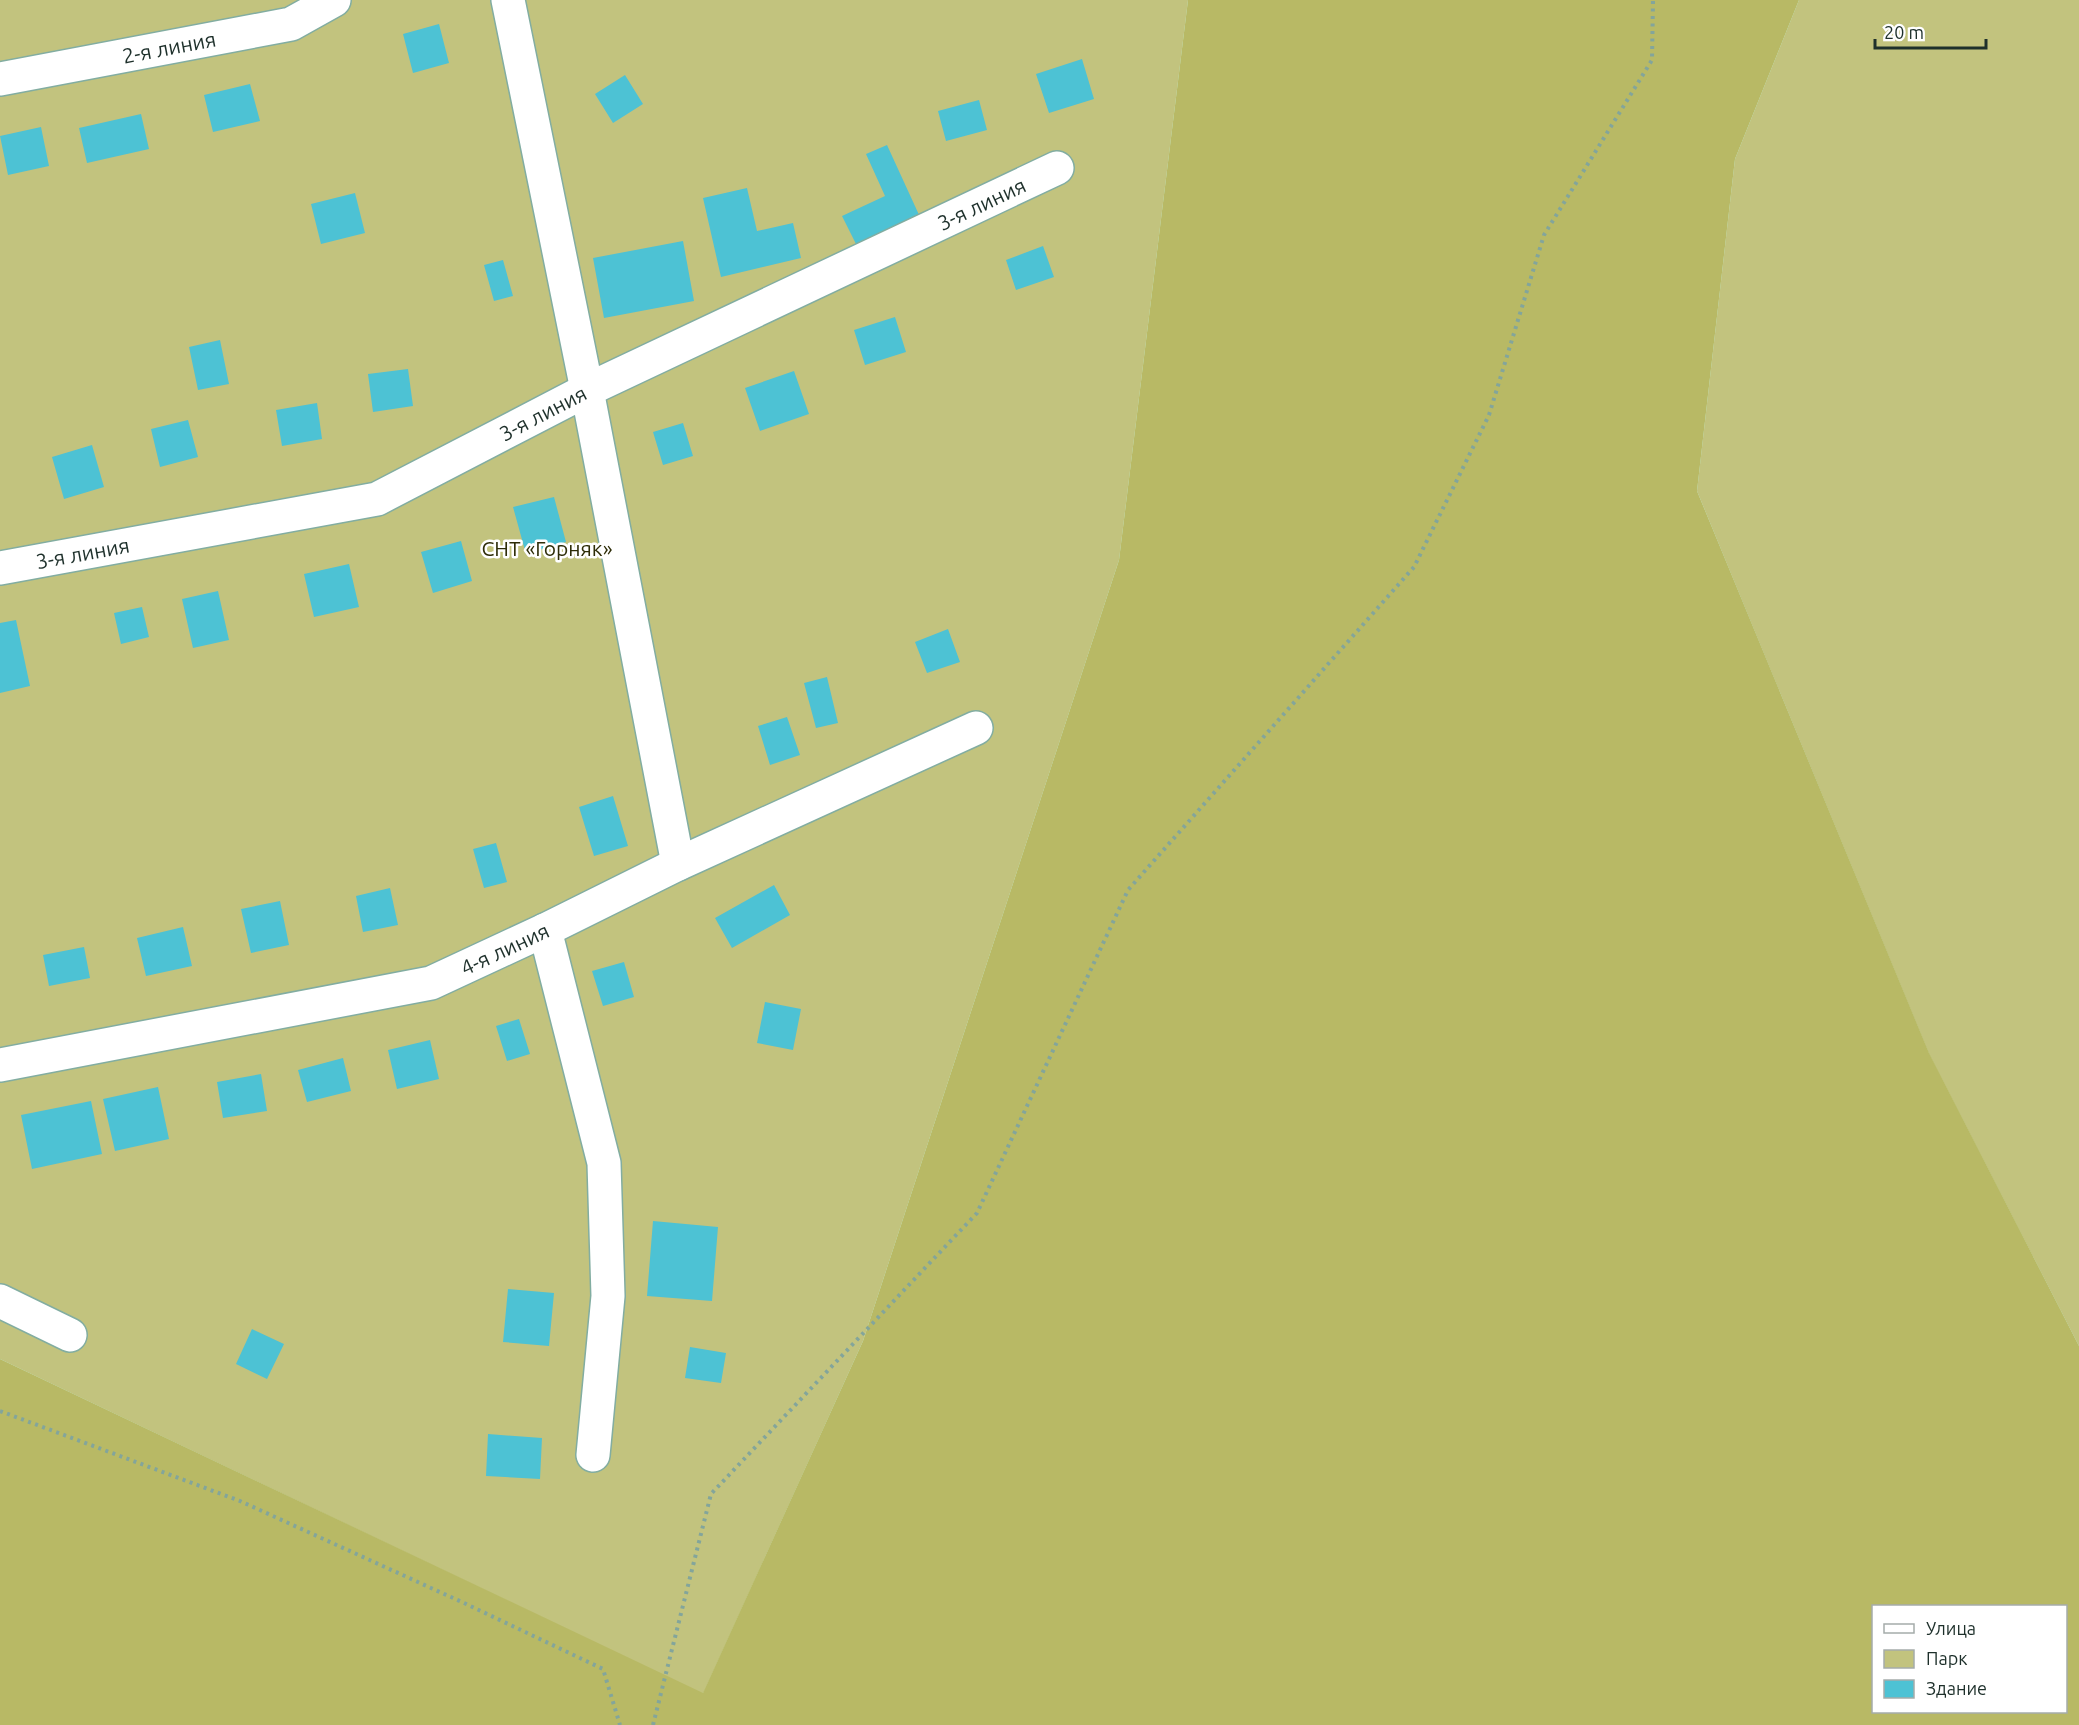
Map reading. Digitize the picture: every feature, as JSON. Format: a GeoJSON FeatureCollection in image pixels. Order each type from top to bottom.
{"type":"FeatureCollection","features":[{"type":"Feature","properties":{"kind":"street","name":"2-я линия"},"geometry":{"type":"LineString","coordinates":[[0,79],[291,24],[334,0]]}},
{"type":"Feature","properties":{"kind":"street"},"geometry":{"type":"LineString","coordinates":[[508,0],[587,390],[678,864]]}},
{"type":"Feature","properties":{"kind":"street","name":"3-я линия"},"geometry":{"type":"LineString","coordinates":[[0,568],[376,499],[587,390],[1057,168]]}},
{"type":"Feature","properties":{"kind":"street","name":"4-я линия"},"geometry":{"type":"LineString","coordinates":[[0,1065],[431,983],[678,864],[976,728]]}},
{"type":"Feature","properties":{"kind":"street"},"geometry":{"type":"LineString","coordinates":[[545,930],[604,1162],[608,1296],[593,1455]]}},
{"type":"Feature","properties":{"kind":"street"},"geometry":{"type":"LineString","coordinates":[[0,1301],[70,1335]]}},
{"type":"Feature","properties":{"kind":"path"},"geometry":{"type":"LineString","coordinates":[[653,1725],[711,1494],[977,1213],[1128,890],[1414,567],[1489,415],[1544,235],[1652,60],[1653,0]]}},
{"type":"Feature","properties":{"kind":"path"},"geometry":{"type":"LineString","coordinates":[[0,1411],[240,1501],[603,1669],[620,1725]]}},
{"type":"Feature","properties":{"kind":"green space","name":"СНТ «Горняк»"},"geometry":{"type":"Polygon","coordinates":[[[0,0],[1188,0],[1119,560],[863,1341],[703,1694],[0,1359],[0,0]]]}},
{"type":"Feature","properties":{"kind":"green space"},"geometry":{"type":"Polygon","coordinates":[[[1799,0],[2079,0],[2079,1346],[1929,1054],[1697,491],[1735,159],[1799,0]]]}},
{"type":"Feature","properties":{"kind":"shaded area"},"geometry":{"type":"Polygon","coordinates":[[[1188,0],[1799,0],[1735,159],[1697,491],[1929,1053],[2079,1346],[2079,1725],[0,1725],[0,1359],[703,1693],[863,1341],[1119,560],[1188,0]]]}},
{"type":"Feature","properties":{"kind":"building"},"geometry":{"type":"Polygon","coordinates":[[[439,24],[449,63],[413,73],[403,34],[439,24]]]}},
{"type":"Feature","properties":{"kind":"building"},"geometry":{"type":"Polygon","coordinates":[[[1082,59],[1094,99],[1049,113],[1036,74],[1082,59]]]}},
{"type":"Feature","properties":{"kind":"building"},"geometry":{"type":"Polygon","coordinates":[[[625,75],[643,104],[613,123],[595,94],[625,75]]]}},
{"type":"Feature","properties":{"kind":"building"},"geometry":{"type":"Polygon","coordinates":[[[250,84],[260,121],[213,132],[204,95],[250,84]]]}},
{"type":"Feature","properties":{"kind":"building"},"geometry":{"type":"Polygon","coordinates":[[[979,100],[987,130],[946,141],[938,111],[979,100]]]}},
{"type":"Feature","properties":{"kind":"building"},"geometry":{"type":"Polygon","coordinates":[[[141,114],[149,149],[87,163],[79,128],[141,114]]]}},
{"type":"Feature","properties":{"kind":"building"},"geometry":{"type":"Polygon","coordinates":[[[41,127],[49,166],[8,175],[0,136],[41,127]]]}},
{"type":"Feature","properties":{"kind":"building"},"geometry":{"type":"Polygon","coordinates":[[[887,145],[920,217],[857,246],[842,216],[885,196],[866,154],[887,145]]]}},
{"type":"Feature","properties":{"kind":"building"},"geometry":{"type":"Polygon","coordinates":[[[747,188],[757,231],[793,223],[801,258],[721,277],[703,198],[747,188]]]}},
{"type":"Feature","properties":{"kind":"building"},"geometry":{"type":"Polygon","coordinates":[[[355,193],[365,233],[321,244],[311,204],[355,193]]]}},
{"type":"Feature","properties":{"kind":"building"},"geometry":{"type":"Polygon","coordinates":[[[683,241],[694,301],[604,318],[593,258],[683,241]]]}},
{"type":"Feature","properties":{"kind":"building"},"geometry":{"type":"Polygon","coordinates":[[[1043,246],[1054,277],[1016,290],[1006,260],[1043,246]]]}},
{"type":"Feature","properties":{"kind":"building"},"geometry":{"type":"Polygon","coordinates":[[[503,260],[513,296],[494,301],[484,265],[503,260]]]}},
{"type":"Feature","properties":{"kind":"building"},"geometry":{"type":"Polygon","coordinates":[[[895,317],[906,352],[865,365],[854,330],[895,317]]]}},
{"type":"Feature","properties":{"kind":"building"},"geometry":{"type":"Polygon","coordinates":[[[220,340],[229,384],[198,390],[189,347],[220,340]]]}},
{"type":"Feature","properties":{"kind":"building"},"geometry":{"type":"Polygon","coordinates":[[[408,369],[413,406],[373,412],[368,374],[408,369]]]}},
{"type":"Feature","properties":{"kind":"building"},"geometry":{"type":"Polygon","coordinates":[[[794,371],[809,414],[760,431],[745,388],[794,371]]]}},
{"type":"Feature","properties":{"kind":"building"},"geometry":{"type":"Polygon","coordinates":[[[317,403],[322,439],[282,446],[276,410],[317,403]]]}},
{"type":"Feature","properties":{"kind":"building"},"geometry":{"type":"Polygon","coordinates":[[[188,420],[198,457],[160,467],[151,429],[188,420]]]}},
{"type":"Feature","properties":{"kind":"building"},"geometry":{"type":"Polygon","coordinates":[[[683,423],[693,456],[663,465],[653,432],[683,423]]]}},
{"type":"Feature","properties":{"kind":"building"},"geometry":{"type":"Polygon","coordinates":[[[92,445],[104,487],[64,499],[52,457],[92,445]]]}},
{"type":"Feature","properties":{"kind":"building"},"geometry":{"type":"Polygon","coordinates":[[[554,497],[566,542],[526,554],[513,507],[554,497]]]}},
{"type":"Feature","properties":{"kind":"building"},"geometry":{"type":"Polygon","coordinates":[[[461,541],[472,581],[433,593],[421,552],[461,541]]]}},
{"type":"Feature","properties":{"kind":"building"},"geometry":{"type":"Polygon","coordinates":[[[349,564],[359,607],[314,617],[304,574],[349,564]]]}},
{"type":"Feature","properties":{"kind":"building"},"geometry":{"type":"Polygon","coordinates":[[[218,591],[229,640],[193,648],[182,599],[218,591]]]}},
{"type":"Feature","properties":{"kind":"building"},"geometry":{"type":"Polygon","coordinates":[[[142,607],[149,637],[121,644],[114,613],[142,607]]]}},
{"type":"Feature","properties":{"kind":"building"},"geometry":{"type":"Polygon","coordinates":[[[16,620],[30,686],[0,693],[0,623],[16,620]]]}},
{"type":"Feature","properties":{"kind":"building"},"geometry":{"type":"Polygon","coordinates":[[[948,629],[960,662],[927,673],[915,642],[948,629]]]}},
{"type":"Feature","properties":{"kind":"building"},"geometry":{"type":"Polygon","coordinates":[[[827,677],[838,723],[816,728],[804,683],[827,677]]]}},
{"type":"Feature","properties":{"kind":"building"},"geometry":{"type":"Polygon","coordinates":[[[787,717],[800,755],[770,765],[758,726],[787,717]]]}},
{"type":"Feature","properties":{"kind":"building"},"geometry":{"type":"Polygon","coordinates":[[[613,796],[628,846],[594,856],[579,807],[613,796]]]}},
{"type":"Feature","properties":{"kind":"building"},"geometry":{"type":"Polygon","coordinates":[[[496,843],[507,882],[484,888],[473,849],[496,843]]]}},
{"type":"Feature","properties":{"kind":"building"},"geometry":{"type":"Polygon","coordinates":[[[774,885],[790,915],[732,948],[715,918],[774,885]]]}},
{"type":"Feature","properties":{"kind":"building"},"geometry":{"type":"Polygon","coordinates":[[[390,888],[398,925],[363,932],[356,896],[390,888]]]}},
{"type":"Feature","properties":{"kind":"building"},"geometry":{"type":"Polygon","coordinates":[[[280,901],[289,945],[251,953],[241,909],[280,901]]]}},
{"type":"Feature","properties":{"kind":"building"},"geometry":{"type":"Polygon","coordinates":[[[183,927],[192,966],[146,976],[137,938],[183,927]]]}},
{"type":"Feature","properties":{"kind":"building"},"geometry":{"type":"Polygon","coordinates":[[[84,947],[90,978],[49,986],[43,955],[84,947]]]}},
{"type":"Feature","properties":{"kind":"building"},"geometry":{"type":"Polygon","coordinates":[[[624,962],[634,997],[603,1006],[592,971],[624,962]]]}},
{"type":"Feature","properties":{"kind":"building"},"geometry":{"type":"Polygon","coordinates":[[[765,1002],[801,1009],[793,1050],[757,1043],[765,1002]]]}},
{"type":"Feature","properties":{"kind":"building"},"geometry":{"type":"Polygon","coordinates":[[[519,1019],[530,1054],[507,1061],[496,1026],[519,1019]]]}},
{"type":"Feature","properties":{"kind":"building"},"geometry":{"type":"Polygon","coordinates":[[[430,1040],[439,1079],[397,1089],[388,1050],[430,1040]]]}},
{"type":"Feature","properties":{"kind":"building"},"geometry":{"type":"Polygon","coordinates":[[[343,1058],[351,1091],[307,1102],[298,1070],[343,1058]]]}},
{"type":"Feature","properties":{"kind":"building"},"geometry":{"type":"Polygon","coordinates":[[[261,1074],[267,1111],[223,1118],[217,1082],[261,1074]]]}},
{"type":"Feature","properties":{"kind":"building"},"geometry":{"type":"Polygon","coordinates":[[[158,1087],[169,1139],[115,1151],[103,1099],[158,1087]]]}},
{"type":"Feature","properties":{"kind":"building"},"geometry":{"type":"Polygon","coordinates":[[[91,1101],[102,1154],[32,1169],[21,1115],[91,1101]]]}},
{"type":"Feature","properties":{"kind":"building"},"geometry":{"type":"Polygon","coordinates":[[[653,1221],[718,1227],[712,1301],[647,1296],[653,1221]]]}},
{"type":"Feature","properties":{"kind":"building"},"geometry":{"type":"Polygon","coordinates":[[[508,1289],[554,1293],[549,1346],[503,1342],[508,1289]]]}},
{"type":"Feature","properties":{"kind":"building"},"geometry":{"type":"Polygon","coordinates":[[[252,1329],[284,1344],[267,1379],[236,1364],[252,1329]]]}},
{"type":"Feature","properties":{"kind":"building"},"geometry":{"type":"Polygon","coordinates":[[[690,1347],[726,1353],[721,1383],[685,1378],[690,1347]]]}},
{"type":"Feature","properties":{"kind":"building"},"geometry":{"type":"Polygon","coordinates":[[[488,1434],[542,1438],[540,1479],[486,1476],[488,1434]]]}}]}
